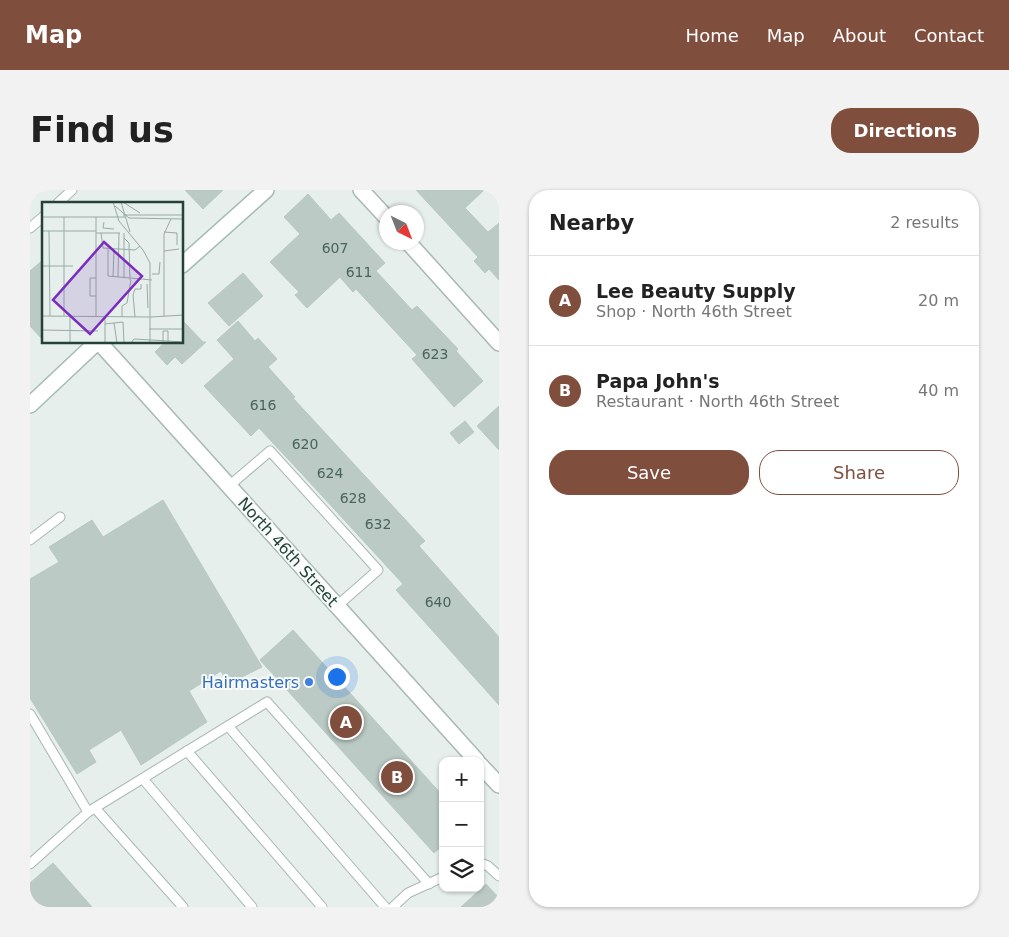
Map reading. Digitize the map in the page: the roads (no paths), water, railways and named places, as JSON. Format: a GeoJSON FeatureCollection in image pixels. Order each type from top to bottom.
{"type":"FeatureCollection","features":[{"type":"Feature","properties":{"kind":"street"},"geometry":{"type":"LineString","coordinates":[[184,263],[266,190]]}},
{"type":"Feature","properties":{"kind":"street"},"geometry":{"type":"LineString","coordinates":[[361,190],[379,210]]}},
{"type":"Feature","properties":{"kind":"street"},"geometry":{"type":"LineString","coordinates":[[415,250],[499,343]]}},
{"type":"Feature","properties":{"kind":"street"},"geometry":{"type":"LineString","coordinates":[[32,400],[96,344]]}},
{"type":"Feature","properties":{"kind":"street","name":"North 46th Street"},"geometry":{"type":"LineString","coordinates":[[100,344],[473,757]]}},
{"type":"Feature","properties":{"kind":"street"},"geometry":{"type":"LineString","coordinates":[[484,769],[499,785]]}},
{"type":"Feature","properties":{"kind":"lane"},"geometry":{"type":"LineString","coordinates":[[59,202],[72,190]]}},
{"type":"Feature","properties":{"kind":"lane"},"geometry":{"type":"LineString","coordinates":[[30,228],[42,218]]}},
{"type":"Feature","properties":{"kind":"lane"},"geometry":{"type":"LineString","coordinates":[[229,486],[270,451],[378,570],[337,606]]}},
{"type":"Feature","properties":{"kind":"lane"},"geometry":{"type":"LineString","coordinates":[[30,540],[60,517]]}},
{"type":"Feature","properties":{"kind":"lane"},"geometry":{"type":"LineString","coordinates":[[30,864],[91,810],[267,702],[429,884]]}},
{"type":"Feature","properties":{"kind":"lane"},"geometry":{"type":"LineString","coordinates":[[30,714],[91,810],[183,907]]}},
{"type":"Feature","properties":{"kind":"lane"},"geometry":{"type":"LineString","coordinates":[[228,726],[385,907]]}},
{"type":"Feature","properties":{"kind":"lane"},"geometry":{"type":"LineString","coordinates":[[187,751],[322,907]]}},
{"type":"Feature","properties":{"kind":"lane"},"geometry":{"type":"LineString","coordinates":[[143,779],[252,907]]}},
{"type":"Feature","properties":{"kind":"lane"},"geometry":{"type":"LineString","coordinates":[[484,864],[499,876]]}},
{"type":"Feature","properties":{"kind":"lane"},"geometry":{"type":"LineString","coordinates":[[393,907],[408,893],[439,879]]}},
{"type":"Feature","properties":{"kind":"place","name":"Hairmasters"},"geometry":{"type":"Point","coordinates":[309,682]}},
{"type":"Feature","properties":{"kind":"place","name":"Lee Beauty Supply"},"geometry":{"type":"Point","coordinates":[346,722]}},
{"type":"Feature","properties":{"kind":"place","name":"Papa John's"},"geometry":{"type":"Point","coordinates":[397,777]}}]}
